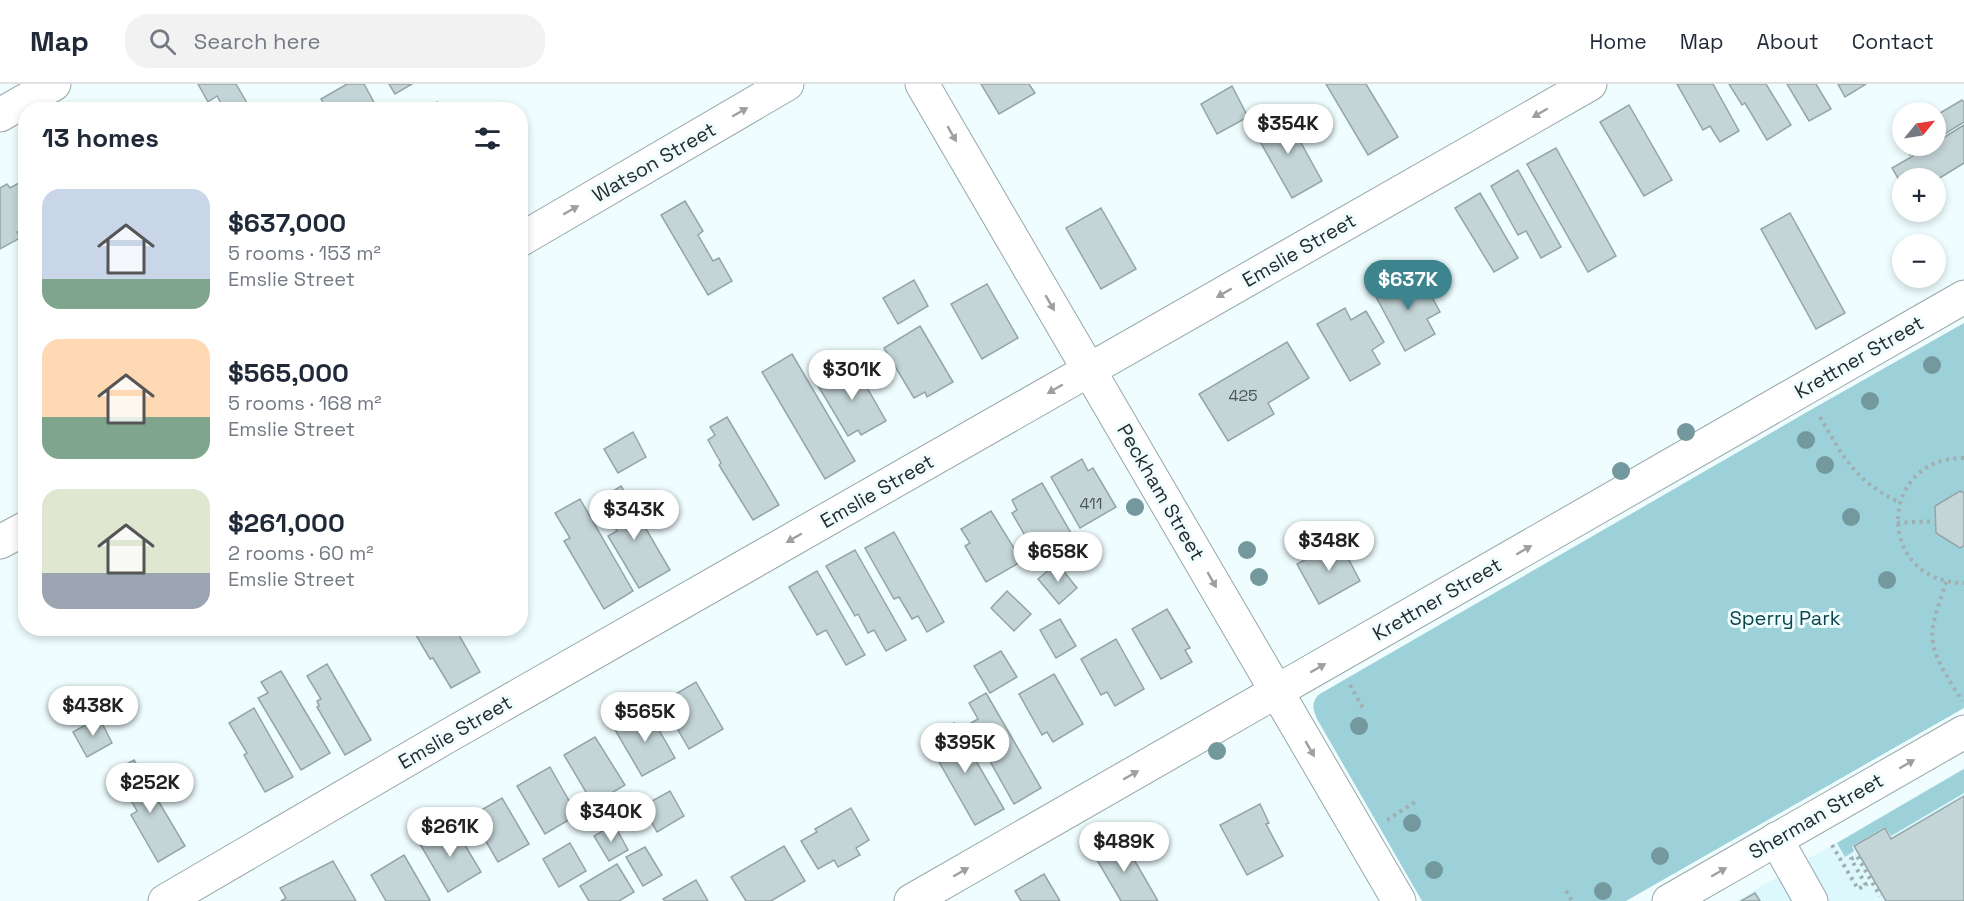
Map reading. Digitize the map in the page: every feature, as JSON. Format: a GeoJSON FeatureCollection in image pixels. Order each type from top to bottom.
{"type":"FeatureCollection","features":[{"type":"Feature","properties":{"kind":"street"},"geometry":{"type":"LineString","coordinates":[[23,102],[54,84]]}},
{"type":"Feature","properties":{"kind":"street","name":"Watson Street"},"geometry":{"type":"LineString","coordinates":[[528,235],[788,84]]}},
{"type":"Feature","properties":{"kind":"street","name":"Peckham Street"},"geometry":{"type":"LineString","coordinates":[[922,84],[1399,901]]}},
{"type":"Feature","properties":{"kind":"street","name":"Emslie Street"},"geometry":{"type":"LineString","coordinates":[[165,901],[446,736],[1590,84]]}},
{"type":"Feature","properties":{"kind":"street"},"geometry":{"type":"LineString","coordinates":[[0,115],[18,105]]}},
{"type":"Feature","properties":{"kind":"street","name":"Krettner Street"},"geometry":{"type":"LineString","coordinates":[[911,901],[1964,297]]}},
{"type":"Feature","properties":{"kind":"street"},"geometry":{"type":"LineString","coordinates":[[0,542],[18,532]]}},
{"type":"Feature","properties":{"kind":"street","name":"Sherman Street"},"geometry":{"type":"LineString","coordinates":[[1669,901],[1964,732]]}},
{"type":"Feature","properties":{"kind":"street"},"geometry":{"type":"LineString","coordinates":[[1776,839],[1812,901]]}},
{"type":"Feature","properties":{"kind":"path"},"geometry":{"type":"LineString","coordinates":[[1804,389],[1848,464],[1881,494],[1899,502]]}},
{"type":"Feature","properties":{"kind":"path"},"geometry":{"type":"LineString","coordinates":[[1964,458],[1951,458],[1928,466],[1911,481],[1899,502],[1897,522],[1900,540],[1911,559],[1926,574],[1946,582],[1964,583]]}},
{"type":"Feature","properties":{"kind":"path"},"geometry":{"type":"LineString","coordinates":[[1897,522],[1936,521]]}},
{"type":"Feature","properties":{"kind":"path"},"geometry":{"type":"LineString","coordinates":[[1946,582],[1932,628],[1932,640],[1945,672],[1964,704]]}},
{"type":"Feature","properties":{"kind":"path"},"geometry":{"type":"LineString","coordinates":[[1386,820],[1415,802]]}},
{"type":"Feature","properties":{"kind":"path"},"geometry":{"type":"LineString","coordinates":[[1816,817],[1858,889],[1866,885],[1851,859],[1857,856],[1880,896]]}},
{"type":"Feature","properties":{"kind":"path"},"geometry":{"type":"LineString","coordinates":[[1566,891],[1572,901]]}},
{"type":"Feature","properties":{"kind":"shaded area"},"geometry":{"type":"Polygon","coordinates":[[[1964,768],[1964,901],[1736,901],[1964,768]]]}},
{"type":"Feature","properties":{"kind":"green space","name":"Sperry Park"},"geometry":{"type":"Polygon","coordinates":[[[1964,323],[1964,708],[1626,901],[1422,901],[1317,719],[1313,707],[1318,695],[1964,323]]]}},
{"type":"Feature","properties":{"kind":"green space"},"geometry":{"type":"Polygon","coordinates":[[[1964,769],[1964,793],[1891,836],[1885,827],[1852,846],[1854,851],[1845,857],[1837,843],[1964,769]]]}},
{"type":"Feature","properties":{"kind":"building"},"geometry":{"type":"Polygon","coordinates":[[[198,84],[236,84],[246,102],[220,102],[217,96],[208,102],[198,84]]]}},
{"type":"Feature","properties":{"kind":"building"},"geometry":{"type":"Polygon","coordinates":[[[347,84],[364,84],[374,102],[323,102],[321,99],[347,84]]]}},
{"type":"Feature","properties":{"kind":"building"},"geometry":{"type":"Polygon","coordinates":[[[389,84],[412,84],[395,94],[389,84]]]}},
{"type":"Feature","properties":{"kind":"building"},"geometry":{"type":"Polygon","coordinates":[[[981,84],[1029,84],[1035,93],[999,114],[981,84]]]}},
{"type":"Feature","properties":{"kind":"building"},"geometry":{"type":"Polygon","coordinates":[[[1326,84],[1366,84],[1398,137],[1368,155],[1326,84]]]}},
{"type":"Feature","properties":{"kind":"building"},"geometry":{"type":"Polygon","coordinates":[[[1677,84],[1713,84],[1739,131],[1720,142],[1710,126],[1703,130],[1677,84]]]}},
{"type":"Feature","properties":{"kind":"building"},"geometry":{"type":"Polygon","coordinates":[[[1729,84],[1766,84],[1791,125],[1767,140],[1745,103],[1742,105],[1729,84]]]}},
{"type":"Feature","properties":{"kind":"building"},"geometry":{"type":"Polygon","coordinates":[[[1787,84],[1816,84],[1831,109],[1809,121],[1787,84]]]}},
{"type":"Feature","properties":{"kind":"building"},"geometry":{"type":"Polygon","coordinates":[[[1838,84],[1866,84],[1845,97],[1838,84]]]}},
{"type":"Feature","properties":{"kind":"building"},"geometry":{"type":"Polygon","coordinates":[[[1232,86],[1248,117],[1217,134],[1201,104],[1232,86]]]}},
{"type":"Feature","properties":{"kind":"building"},"geometry":{"type":"Polygon","coordinates":[[[1962,100],[1964,102],[1964,122],[1946,133],[1946,109],[1962,100]]]}},
{"type":"Feature","properties":{"kind":"building"},"geometry":{"type":"Polygon","coordinates":[[[1629,105],[1672,180],[1644,196],[1600,122],[1629,105]]]}},
{"type":"Feature","properties":{"kind":"building"},"geometry":{"type":"Polygon","coordinates":[[[1284,112],[1322,181],[1292,198],[1253,129],[1284,112]]]}},
{"type":"Feature","properties":{"kind":"building"},"geometry":{"type":"Polygon","coordinates":[[[1964,125],[1964,163],[1946,174],[1946,168],[1892,168],[1913,156],[1946,156],[1946,136],[1964,125]]]}},
{"type":"Feature","properties":{"kind":"building"},"geometry":{"type":"Polygon","coordinates":[[[1556,148],[1616,256],[1588,272],[1527,164],[1556,148]]]}},
{"type":"Feature","properties":{"kind":"building"},"geometry":{"type":"Polygon","coordinates":[[[1518,170],[1561,247],[1541,258],[1526,231],[1518,235],[1491,186],[1518,170]]]}},
{"type":"Feature","properties":{"kind":"building"},"geometry":{"type":"Polygon","coordinates":[[[7,184],[10,188],[18,184],[18,239],[0,249],[0,188],[7,184]]]}},
{"type":"Feature","properties":{"kind":"building"},"geometry":{"type":"Polygon","coordinates":[[[1480,193],[1518,258],[1494,272],[1455,208],[1480,193]]]}},
{"type":"Feature","properties":{"kind":"building"},"geometry":{"type":"Polygon","coordinates":[[[685,201],[703,231],[698,235],[713,261],[719,258],[732,281],[708,295],[661,215],[685,201]]]}},
{"type":"Feature","properties":{"kind":"building"},"geometry":{"type":"Polygon","coordinates":[[[1101,208],[1136,269],[1101,289],[1066,228],[1101,208]]]}},
{"type":"Feature","properties":{"kind":"building"},"geometry":{"type":"Polygon","coordinates":[[[1790,213],[1845,313],[1816,329],[1761,229],[1790,213]]]}},
{"type":"Feature","properties":{"kind":"building"},"geometry":{"type":"Polygon","coordinates":[[[1402,277],[1408,289],[1423,281],[1440,312],[1427,319],[1435,334],[1405,351],[1374,293],[1402,277]]]}},
{"type":"Feature","properties":{"kind":"building"},"geometry":{"type":"Polygon","coordinates":[[[914,280],[928,306],[898,324],[883,298],[914,280]]]}},
{"type":"Feature","properties":{"kind":"building"},"geometry":{"type":"Polygon","coordinates":[[[987,284],[1018,338],[982,359],[951,304],[987,284]]]}},
{"type":"Feature","properties":{"kind":"building"},"geometry":{"type":"Polygon","coordinates":[[[1345,308],[1351,320],[1366,311],[1384,342],[1372,350],[1380,364],[1350,381],[1317,324],[1345,308]]]}},
{"type":"Feature","properties":{"kind":"building"},"geometry":{"type":"Polygon","coordinates":[[[920,326],[953,382],[927,397],[925,392],[914,398],[884,348],[920,326]]]}},
{"type":"Feature","properties":{"kind":"building"},"geometry":{"type":"Polygon","coordinates":[[[1287,342],[1309,378],[1268,403],[1274,414],[1228,441],[1199,394],[1287,342]]]}},
{"type":"Feature","properties":{"kind":"building"},"geometry":{"type":"Polygon","coordinates":[[[792,354],[855,461],[825,479],[762,372],[792,354]]]}},
{"type":"Feature","properties":{"kind":"building"},"geometry":{"type":"Polygon","coordinates":[[[853,363],[886,421],[861,435],[858,430],[848,436],[817,384],[853,363]]]}},
{"type":"Feature","properties":{"kind":"building"},"geometry":{"type":"Polygon","coordinates":[[[727,417],[779,505],[753,520],[719,465],[721,463],[708,440],[715,435],[710,427],[727,417]]]}},
{"type":"Feature","properties":{"kind":"building"},"geometry":{"type":"Polygon","coordinates":[[[633,432],[646,457],[618,473],[604,449],[633,432]]]}},
{"type":"Feature","properties":{"kind":"building"},"geometry":{"type":"Polygon","coordinates":[[[1082,459],[1088,471],[1093,468],[1116,507],[1080,528],[1051,477],[1082,459]]]}},
{"type":"Feature","properties":{"kind":"building"},"geometry":{"type":"Polygon","coordinates":[[[1042,483],[1071,533],[1035,553],[1012,513],[1017,510],[1012,500],[1042,483]]]}},
{"type":"Feature","properties":{"kind":"building"},"geometry":{"type":"Polygon","coordinates":[[[621,486],[670,570],[639,588],[608,536],[617,531],[603,507],[614,500],[610,493],[621,486]]]}},
{"type":"Feature","properties":{"kind":"building"},"geometry":{"type":"Polygon","coordinates":[[[1960,491],[1964,493],[1964,546],[1960,548],[1936,533],[1935,506],[1960,491]]]}},
{"type":"Feature","properties":{"kind":"building"},"geometry":{"type":"Polygon","coordinates":[[[580,499],[633,591],[604,609],[564,541],[570,538],[555,513],[580,499]]]}},
{"type":"Feature","properties":{"kind":"building"},"geometry":{"type":"Polygon","coordinates":[[[991,511],[1022,561],[986,582],[965,546],[970,543],[961,529],[991,511]]]}},
{"type":"Feature","properties":{"kind":"building"},"geometry":{"type":"Polygon","coordinates":[[[894,532],[944,622],[927,632],[918,616],[912,619],[899,597],[894,599],[865,548],[894,532]]]}},
{"type":"Feature","properties":{"kind":"building"},"geometry":{"type":"Polygon","coordinates":[[[1339,541],[1360,581],[1319,604],[1297,564],[1339,541]]]}},
{"type":"Feature","properties":{"kind":"building"},"geometry":{"type":"Polygon","coordinates":[[[855,550],[906,640],[886,651],[874,630],[868,633],[858,614],[855,616],[826,566],[855,550]]]}},
{"type":"Feature","properties":{"kind":"building"},"geometry":{"type":"Polygon","coordinates":[[[1057,563],[1077,588],[1059,604],[1038,579],[1057,563]]]}},
{"type":"Feature","properties":{"kind":"building"},"geometry":{"type":"Polygon","coordinates":[[[817,571],[865,655],[846,665],[826,630],[817,635],[789,587],[817,571]]]}},
{"type":"Feature","properties":{"kind":"building"},"geometry":{"type":"Polygon","coordinates":[[[1007,591],[1031,614],[1014,631],[991,608],[1007,591]]]}},
{"type":"Feature","properties":{"kind":"building"},"geometry":{"type":"Polygon","coordinates":[[[1167,609],[1190,648],[1185,650],[1192,662],[1161,679],[1132,629],[1167,609]]]}},
{"type":"Feature","properties":{"kind":"building"},"geometry":{"type":"Polygon","coordinates":[[[1060,619],[1076,646],[1056,658],[1040,630],[1060,619]]]}},
{"type":"Feature","properties":{"kind":"building"},"geometry":{"type":"Polygon","coordinates":[[[417,636],[460,636],[480,672],[451,688],[433,658],[430,659],[417,636]]]}},
{"type":"Feature","properties":{"kind":"building"},"geometry":{"type":"Polygon","coordinates":[[[1116,639],[1144,689],[1115,706],[1107,692],[1101,695],[1081,659],[1116,639]]]}},
{"type":"Feature","properties":{"kind":"building"},"geometry":{"type":"Polygon","coordinates":[[[1001,651],[1017,677],[990,693],[974,666],[1001,651]]]}},
{"type":"Feature","properties":{"kind":"building"},"geometry":{"type":"Polygon","coordinates":[[[327,664],[371,740],[345,755],[317,707],[319,706],[317,701],[321,699],[307,676],[327,664]]]}},
{"type":"Feature","properties":{"kind":"building"},"geometry":{"type":"Polygon","coordinates":[[[281,671],[330,753],[301,770],[258,698],[268,693],[261,682],[281,671]]]}},
{"type":"Feature","properties":{"kind":"building"},"geometry":{"type":"Polygon","coordinates":[[[1054,674],[1083,724],[1053,742],[1047,732],[1042,735],[1019,694],[1054,674]]]}},
{"type":"Feature","properties":{"kind":"building"},"geometry":{"type":"Polygon","coordinates":[[[696,682],[723,729],[689,749],[662,702],[696,682]]]}},
{"type":"Feature","properties":{"kind":"building"},"geometry":{"type":"Polygon","coordinates":[[[986,693],[1041,788],[1014,804],[971,723],[978,719],[969,703],[986,693]]]}},
{"type":"Feature","properties":{"kind":"building"},"geometry":{"type":"Polygon","coordinates":[[[254,708],[293,777],[265,792],[244,755],[247,753],[229,723],[254,708]]]}},
{"type":"Feature","properties":{"kind":"building"},"geometry":{"type":"Polygon","coordinates":[[[647,709],[675,758],[642,776],[614,728],[647,709]]]}},
{"type":"Feature","properties":{"kind":"building"},"geometry":{"type":"Polygon","coordinates":[[[99,717],[112,743],[87,757],[73,732],[99,717]]]}},
{"type":"Feature","properties":{"kind":"building"},"geometry":{"type":"Polygon","coordinates":[[[954,723],[1004,809],[975,825],[926,739],[954,723]]]}},
{"type":"Feature","properties":{"kind":"building"},"geometry":{"type":"Polygon","coordinates":[[[595,737],[625,785],[593,804],[564,755],[595,737]]]}},
{"type":"Feature","properties":{"kind":"building"},"geometry":{"type":"Polygon","coordinates":[[[134,760],[185,846],[158,862],[131,815],[137,811],[124,788],[127,786],[117,769],[134,760]]]}},
{"type":"Feature","properties":{"kind":"building"},"geometry":{"type":"Polygon","coordinates":[[[550,767],[577,815],[545,834],[517,786],[550,767]]]}},
{"type":"Feature","properties":{"kind":"building"},"geometry":{"type":"Polygon","coordinates":[[[670,791],[684,816],[657,832],[643,806],[670,791]]]}},
{"type":"Feature","properties":{"kind":"building"},"geometry":{"type":"Polygon","coordinates":[[[1964,796],[1964,901],[1886,901],[1854,846],[1885,828],[1891,839],[1964,796]]]}},
{"type":"Feature","properties":{"kind":"building"},"geometry":{"type":"Polygon","coordinates":[[[502,798],[529,844],[498,862],[471,816],[502,798]]]}},
{"type":"Feature","properties":{"kind":"building"},"geometry":{"type":"Polygon","coordinates":[[[1260,804],[1269,823],[1266,824],[1283,856],[1247,875],[1220,825],[1260,804]]]}},
{"type":"Feature","properties":{"kind":"building"},"geometry":{"type":"Polygon","coordinates":[[[851,808],[869,840],[856,848],[860,855],[838,867],[834,860],[818,869],[801,841],[817,832],[815,829],[851,808]]]}},
{"type":"Feature","properties":{"kind":"building"},"geometry":{"type":"Polygon","coordinates":[[[614,824],[628,850],[609,861],[594,836],[614,824]]]}},
{"type":"Feature","properties":{"kind":"building"},"geometry":{"type":"Polygon","coordinates":[[[453,825],[481,872],[448,892],[420,844],[453,825]]]}},
{"type":"Feature","properties":{"kind":"building"},"geometry":{"type":"Polygon","coordinates":[[[1121,837],[1158,901],[1121,901],[1093,853],[1121,837]]]}},
{"type":"Feature","properties":{"kind":"building"},"geometry":{"type":"Polygon","coordinates":[[[570,843],[586,871],[559,887],[543,859],[570,843]]]}},
{"type":"Feature","properties":{"kind":"building"},"geometry":{"type":"Polygon","coordinates":[[[784,846],[805,881],[771,901],[746,901],[731,877],[784,846]]]}},
{"type":"Feature","properties":{"kind":"building"},"geometry":{"type":"Polygon","coordinates":[[[645,847],[662,875],[643,886],[626,857],[645,847]]]}},
{"type":"Feature","properties":{"kind":"building"},"geometry":{"type":"Polygon","coordinates":[[[404,855],[430,900],[386,901],[371,875],[404,855]]]}},
{"type":"Feature","properties":{"kind":"building"},"geometry":{"type":"Polygon","coordinates":[[[333,861],[356,901],[281,901],[286,898],[280,888],[333,861]]]}},
{"type":"Feature","properties":{"kind":"building"},"geometry":{"type":"Polygon","coordinates":[[[617,864],[634,892],[619,901],[589,901],[580,886],[617,864]]]}},
{"type":"Feature","properties":{"kind":"building"},"geometry":{"type":"Polygon","coordinates":[[[1044,874],[1060,901],[1021,901],[1015,891],[1044,874]]]}},
{"type":"Feature","properties":{"kind":"building"},"geometry":{"type":"Polygon","coordinates":[[[696,880],[708,901],[665,901],[663,899],[696,880]]]}},
{"type":"Feature","properties":{"kind":"building"},"geometry":{"type":"Polygon","coordinates":[[[1755,893],[1760,901],[1741,901],[1755,893]]]}}]}
